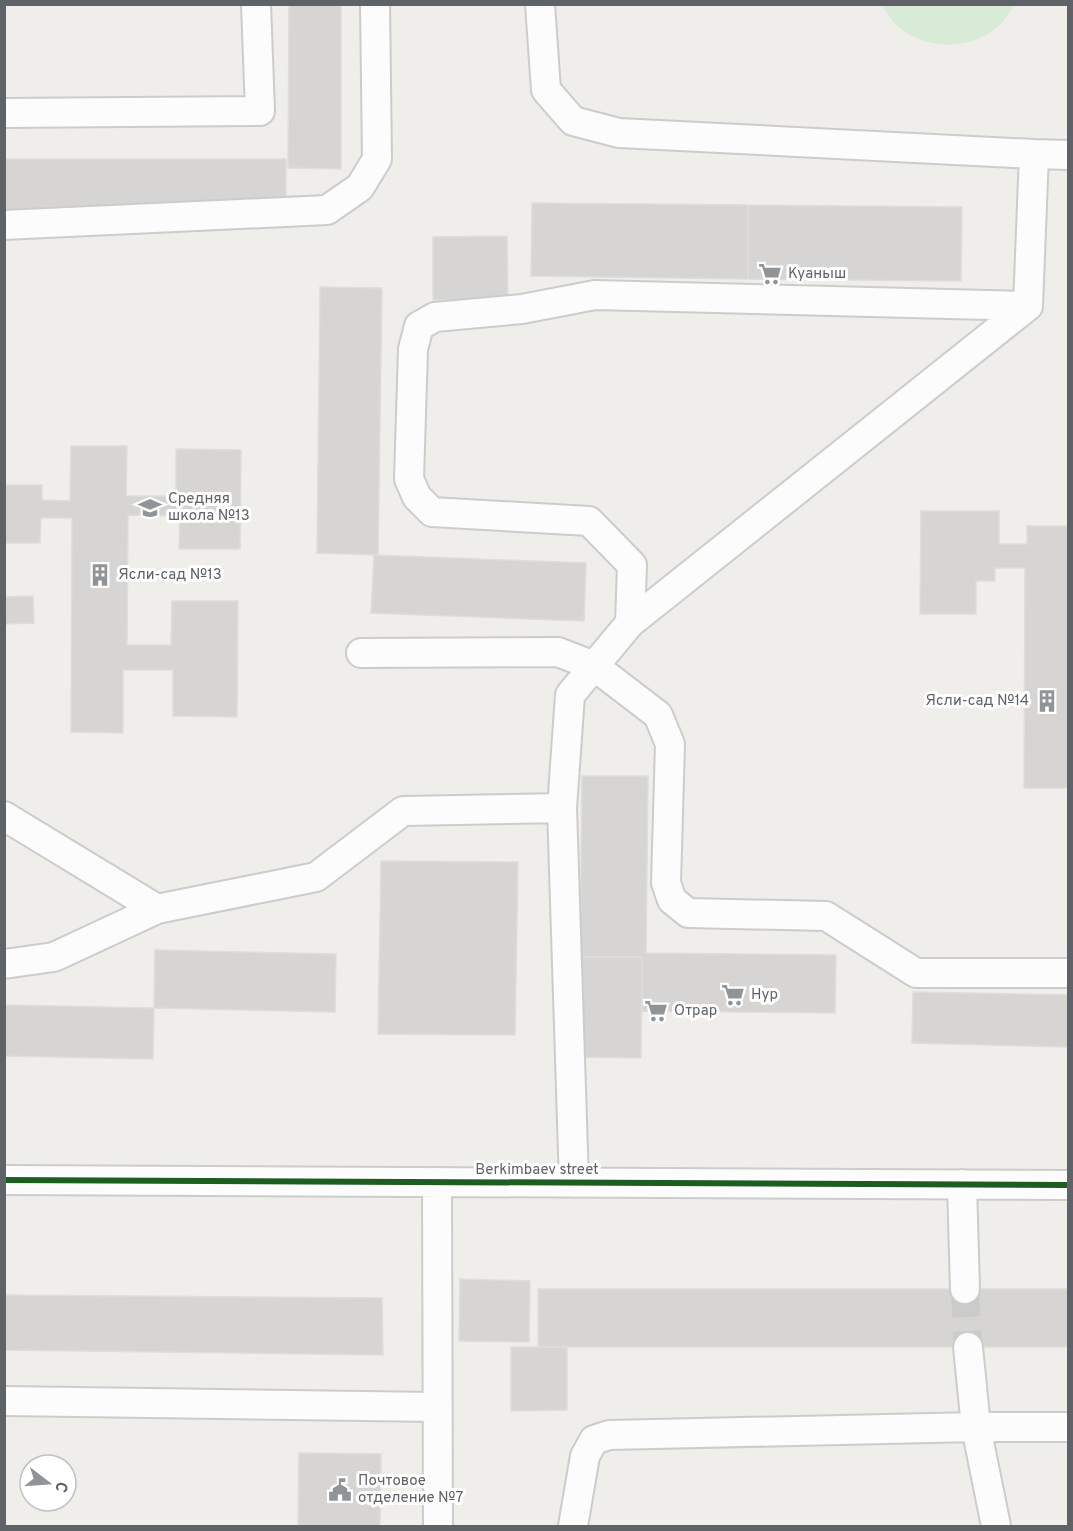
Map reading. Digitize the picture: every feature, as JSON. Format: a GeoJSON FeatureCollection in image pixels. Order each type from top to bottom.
{"type":"FeatureCollection","features":[{"type":"Feature","properties":{"kind":"street"},"geometry":{"type":"LineString","coordinates":[[4,113],[260,111],[256,4]]}},
{"type":"Feature","properties":{"kind":"street"},"geometry":{"type":"LineString","coordinates":[[4,225],[327,210],[360,187],[377,159],[375,4]]}},
{"type":"Feature","properties":{"kind":"street"},"geometry":{"type":"LineString","coordinates":[[540,4],[546,90],[573,121],[619,133],[1068,155]]}},
{"type":"Feature","properties":{"kind":"street"},"geometry":{"type":"LineString","coordinates":[[574,1182],[562,808],[570,695],[630,622],[1028,306],[1034,154]]}},
{"type":"Feature","properties":{"kind":"street"},"geometry":{"type":"LineString","coordinates":[[630,622],[632,565],[589,521],[432,512],[417,497],[409,479],[413,349],[419,326],[435,317],[522,309],[595,295],[1028,306]]}},
{"type":"Feature","properties":{"kind":"street"},"geometry":{"type":"LineString","coordinates":[[361,653],[558,652],[594,666],[658,715],[670,744],[666,883],[672,900],[688,913],[826,916],[916,973],[1068,973]]}},
{"type":"Feature","properties":{"kind":"street"},"geometry":{"type":"LineString","coordinates":[[4,964],[54,957],[157,909],[316,877],[403,811],[562,808]]}},
{"type":"Feature","properties":{"kind":"street"},"geometry":{"type":"LineString","coordinates":[[4,816],[157,909]]}},
{"type":"Feature","properties":{"kind":"street","name":"Berkimbaev street"},"geometry":{"type":"LineString","coordinates":[[4,1180],[1068,1185]]}},
{"type":"Feature","properties":{"kind":"street"},"geometry":{"type":"LineString","coordinates":[[437,1182],[438,1527]]}},
{"type":"Feature","properties":{"kind":"street"},"geometry":{"type":"LineString","coordinates":[[962,1184],[964,1289]]}},
{"type":"Feature","properties":{"kind":"street"},"geometry":{"type":"LineString","coordinates":[[968,1347],[976,1428],[996,1527]]}},
{"type":"Feature","properties":{"kind":"street"},"geometry":{"type":"LineString","coordinates":[[4,1401],[436,1407]]}},
{"type":"Feature","properties":{"kind":"street"},"geometry":{"type":"LineString","coordinates":[[573,1527],[585,1456],[594,1440],[609,1435],[1068,1427]]}},
{"type":"Feature","properties":{"kind":"green space"},"geometry":{"type":"Polygon","coordinates":[[[882,5],[1014,5],[1003,22],[990,33],[977,40],[948,45],[920,39],[907,33],[893,22],[882,5]]]}},
{"type":"Feature","properties":{"kind":"building"},"geometry":{"type":"Polygon","coordinates":[[[289,4],[341,4],[341,169],[288,168],[289,4]]]}},
{"type":"Feature","properties":{"kind":"building"},"geometry":{"type":"Polygon","coordinates":[[[4,159],[286,159],[286,211],[4,211],[4,159]]]}},
{"type":"Feature","properties":{"kind":"building"},"geometry":{"type":"Polygon","coordinates":[[[532,203],[748,205],[748,279],[531,276],[532,203]]]}},
{"type":"Feature","properties":{"kind":"building"},"geometry":{"type":"Polygon","coordinates":[[[748,205],[962,207],[961,281],[748,279],[748,205]]]}},
{"type":"Feature","properties":{"kind":"building"},"geometry":{"type":"Polygon","coordinates":[[[507,236],[508,300],[433,300],[433,237],[507,236]]]}},
{"type":"Feature","properties":{"kind":"building"},"geometry":{"type":"Polygon","coordinates":[[[320,287],[382,288],[378,555],[317,553],[320,287]]]}},
{"type":"Feature","properties":{"kind":"building","name":"Ясли-сад №13"},"geometry":{"type":"Polygon","coordinates":[[[71,446],[127,446],[126,496],[176,496],[176,449],[241,450],[240,549],[179,549],[180,516],[128,515],[127,645],[171,645],[172,601],[238,601],[237,717],[173,716],[173,670],[123,670],[123,733],[71,732],[72,518],[41,518],[40,543],[4,543],[4,485],[42,485],[42,500],[70,501],[71,446]]]}},
{"type":"Feature","properties":{"kind":"building","name":"Ясли-сад №14"},"geometry":{"type":"Polygon","coordinates":[[[921,511],[999,511],[999,544],[1027,544],[1027,526],[1068,526],[1068,788],[1024,788],[1025,568],[995,568],[995,581],[976,581],[976,614],[920,614],[921,511]]]}},
{"type":"Feature","properties":{"kind":"building"},"geometry":{"type":"Polygon","coordinates":[[[374,555],[586,563],[584,621],[371,613],[374,555]]]}},
{"type":"Feature","properties":{"kind":"building"},"geometry":{"type":"Polygon","coordinates":[[[33,596],[34,623],[4,624],[4,597],[33,596]]]}},
{"type":"Feature","properties":{"kind":"building"},"geometry":{"type":"Polygon","coordinates":[[[582,776],[648,776],[646,953],[836,955],[835,1013],[642,1011],[642,957],[580,957],[582,776]]]}},
{"type":"Feature","properties":{"kind":"building"},"geometry":{"type":"Polygon","coordinates":[[[381,861],[518,862],[515,1035],[378,1034],[381,861]]]}},
{"type":"Feature","properties":{"kind":"building"},"geometry":{"type":"Polygon","coordinates":[[[155,950],[336,954],[335,1012],[154,1008],[155,950]]]}},
{"type":"Feature","properties":{"kind":"building"},"geometry":{"type":"Polygon","coordinates":[[[580,957],[642,957],[641,1058],[579,1057],[580,957]]]}},
{"type":"Feature","properties":{"kind":"building"},"geometry":{"type":"Polygon","coordinates":[[[913,992],[1068,995],[1068,1047],[912,1043],[913,992]]]}},
{"type":"Feature","properties":{"kind":"building"},"geometry":{"type":"Polygon","coordinates":[[[4,1005],[154,1008],[153,1059],[4,1056],[4,1005]]]}},
{"type":"Feature","properties":{"kind":"building"},"geometry":{"type":"Polygon","coordinates":[[[460,1279],[530,1281],[529,1342],[459,1341],[460,1279]]]}},
{"type":"Feature","properties":{"kind":"building"},"geometry":{"type":"Polygon","coordinates":[[[538,1289],[1068,1289],[1068,1347],[538,1347],[538,1289]]]}},
{"type":"Feature","properties":{"kind":"building"},"geometry":{"type":"Polygon","coordinates":[[[4,1295],[382,1298],[383,1355],[4,1350],[4,1295]]]}},
{"type":"Feature","properties":{"kind":"building"},"geometry":{"type":"Polygon","coordinates":[[[511,1347],[567,1347],[567,1410],[511,1411],[511,1347]]]}},
{"type":"Feature","properties":{"kind":"building","name":"Почтовое отделение №7"},"geometry":{"type":"Polygon","coordinates":[[[299,1453],[381,1454],[380,1526],[298,1526],[299,1453]]]}},
{"type":"Feature","properties":{"kind":"tunnel"},"geometry":{"type":"LineString","coordinates":[[965,1289],[968,1347]]}},
{"type":"Feature","properties":{"kind":"cycle path"},"geometry":{"type":"LineString","coordinates":[[4,1180],[1068,1185]]}},
{"type":"Feature","properties":{"kind":"place","name":"Куаныш"},"geometry":{"type":"Point","coordinates":[770,274]}},
{"type":"Feature","properties":{"kind":"place","name":"Средняя школа №13"},"geometry":{"type":"Point","coordinates":[150,508]}},
{"type":"Feature","properties":{"kind":"place","name":"Ясли-сад №13"},"geometry":{"type":"Point","coordinates":[100,575]}},
{"type":"Feature","properties":{"kind":"place","name":"Ясли-сад №14"},"geometry":{"type":"Point","coordinates":[1047,701]}},
{"type":"Feature","properties":{"kind":"place","name":"Нур"},"geometry":{"type":"Point","coordinates":[733,995]}},
{"type":"Feature","properties":{"kind":"place","name":"Отрар"},"geometry":{"type":"Point","coordinates":[656,1011]}},
{"type":"Feature","properties":{"kind":"place","name":"Почтовое отделение №7"},"geometry":{"type":"Point","coordinates":[340,1490]}}]}
